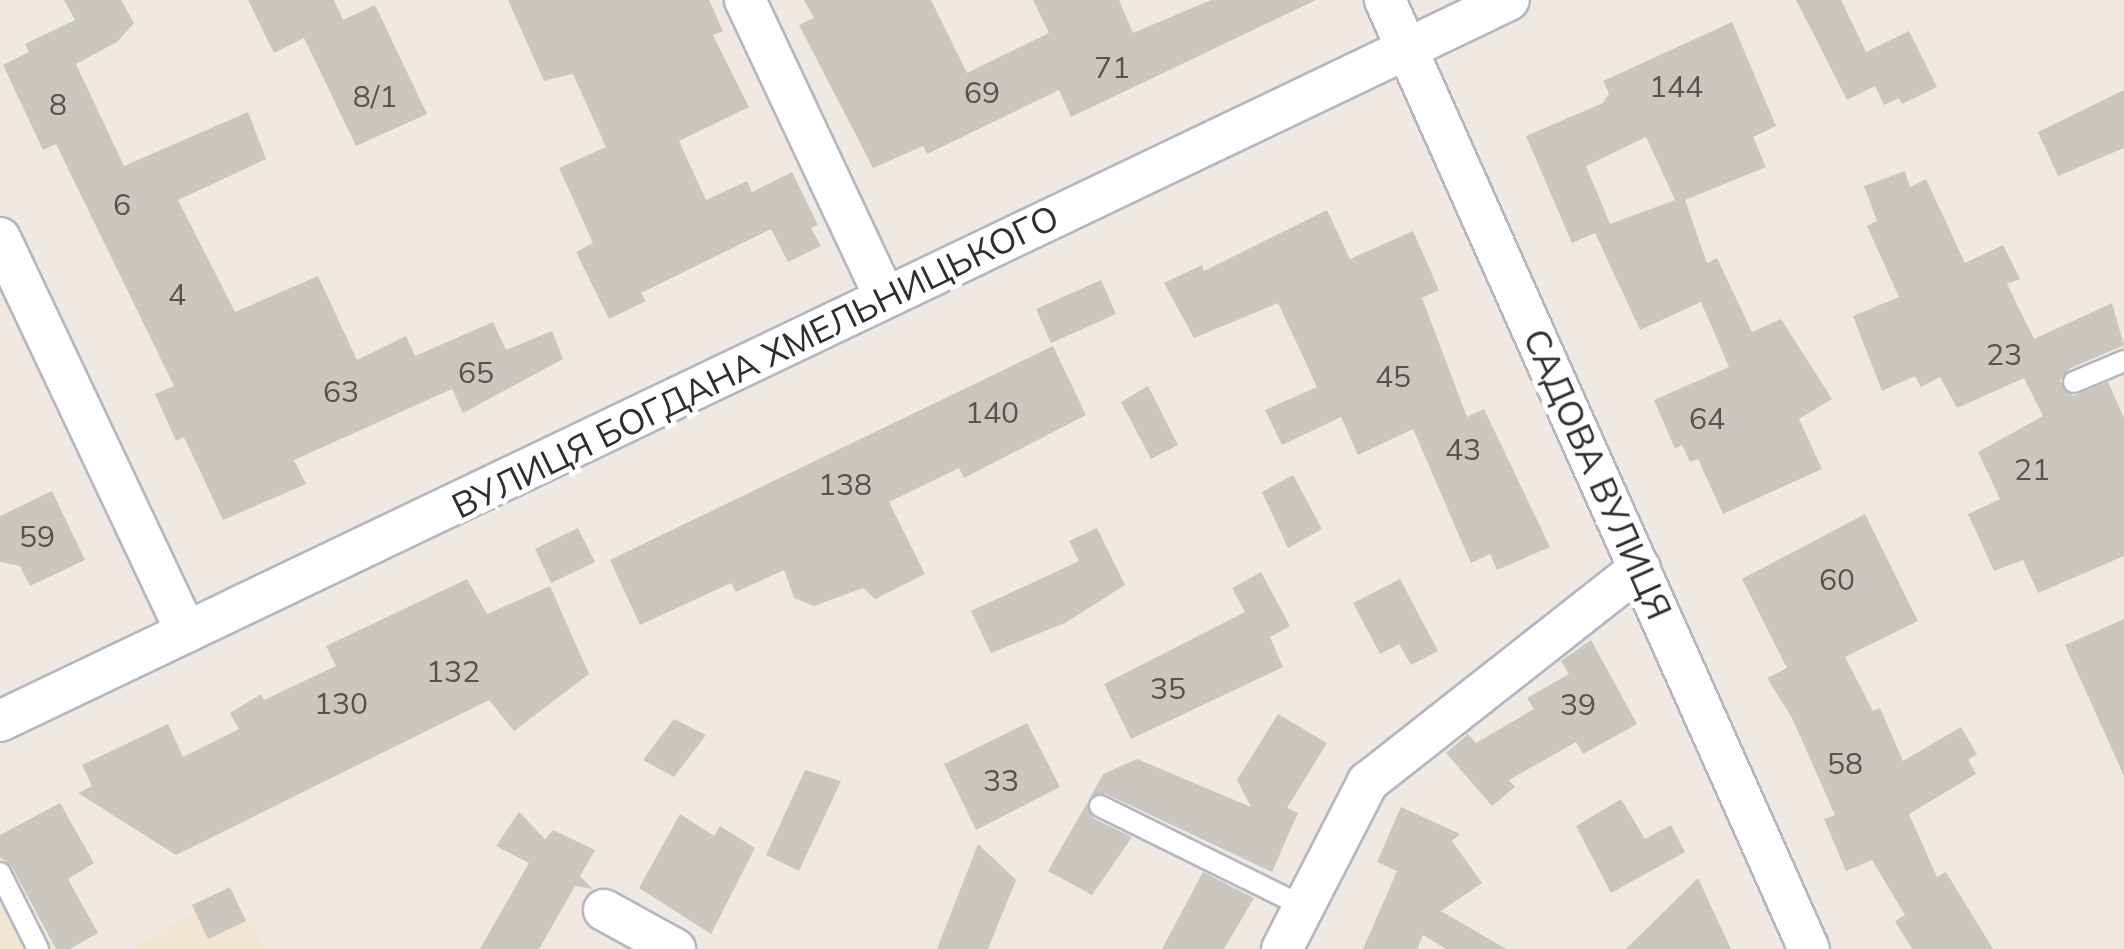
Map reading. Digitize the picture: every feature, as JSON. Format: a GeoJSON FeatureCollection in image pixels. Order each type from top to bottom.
{"type":"FeatureCollection","features":[{"type":"Feature","properties":{"kind":"street"},"geometry":{"type":"LineString","coordinates":[[745,0],[885,298]]}},
{"type":"Feature","properties":{"kind":"street","name":"САДОВА ВУЛИЦЯ"},"geometry":{"type":"LineString","coordinates":[[1384,0],[1809,949]]}},
{"type":"Feature","properties":{"kind":"street","name":"ВУЛИЦЯ БОГДАНА ХМЕЛЬНИЦЬКОГО"},"geometry":{"type":"LineString","coordinates":[[0,721],[1509,0]]}},
{"type":"Feature","properties":{"kind":"street"},"geometry":{"type":"LineString","coordinates":[[0,238],[186,632]]}},
{"type":"Feature","properties":{"kind":"street"},"geometry":{"type":"LineString","coordinates":[[1282,949],[1368,782],[1640,568]]}},
{"type":"Feature","properties":{"kind":"street"},"geometry":{"type":"LineString","coordinates":[[604,910],[675,949]]}},
{"type":"Feature","properties":{"kind":"lane"},"geometry":{"type":"LineString","coordinates":[[2074,382],[2124,361]]}},
{"type":"Feature","properties":{"kind":"lane"},"geometry":{"type":"LineString","coordinates":[[1100,806],[1302,906]]}},
{"type":"Feature","properties":{"kind":"lane"},"geometry":{"type":"LineString","coordinates":[[0,873],[38,949]]}},
{"type":"Feature","properties":{"kind":"shaded area"},"geometry":{"type":"Polygon","coordinates":[[[0,843],[62,949],[0,949],[0,843]]]}},
{"type":"Feature","properties":{"kind":"shaded area"},"geometry":{"type":"Polygon","coordinates":[[[228,893],[266,949],[132,949],[228,893]]]}},
{"type":"Feature","properties":{"kind":"building"},"geometry":{"type":"Polygon","coordinates":[[[64,0],[121,0],[134,23],[117,42],[76,64],[124,166],[248,112],[266,159],[178,200],[235,312],[318,276],[357,360],[406,336],[415,356],[493,322],[506,350],[552,331],[563,359],[463,413],[452,389],[294,460],[306,484],[223,520],[184,437],[176,441],[155,394],[174,386],[56,144],[43,150],[3,65],[29,52],[25,44],[75,20],[64,0]]]}},
{"type":"Feature","properties":{"kind":"building"},"geometry":{"type":"Polygon","coordinates":[[[248,0],[334,0],[343,20],[375,5],[427,114],[356,146],[304,38],[274,53],[248,0]]]}},
{"type":"Feature","properties":{"kind":"building"},"geometry":{"type":"Polygon","coordinates":[[[508,0],[709,0],[723,31],[713,35],[749,107],[679,141],[706,200],[747,181],[752,192],[792,172],[818,225],[811,228],[821,246],[788,262],[771,229],[641,293],[646,301],[609,319],[576,252],[593,243],[559,168],[606,147],[573,74],[544,81],[508,0]]]}},
{"type":"Feature","properties":{"kind":"building"},"geometry":{"type":"Polygon","coordinates":[[[804,0],[931,0],[967,73],[1049,33],[1033,0],[1119,0],[1133,33],[1211,0],[1316,0],[1071,117],[1059,90],[927,154],[923,146],[873,168],[799,25],[814,18],[804,0]]]}},
{"type":"Feature","properties":{"kind":"building"},"geometry":{"type":"Polygon","coordinates":[[[1796,0],[1841,0],[1866,52],[1909,31],[1937,87],[1902,104],[1899,98],[1884,105],[1875,86],[1847,100],[1796,0]]]}},
{"type":"Feature","properties":{"kind":"building"},"geometry":{"type":"Polygon","coordinates":[[[1732,22],[1776,126],[1753,137],[1766,167],[1685,200],[1707,263],[1717,258],[1752,332],[1781,319],[1832,399],[1799,419],[1822,469],[1723,514],[1698,459],[1690,462],[1682,445],[1675,449],[1654,400],[1729,367],[1701,302],[1640,330],[1595,233],[1572,243],[1526,136],[1603,103],[1609,94],[1603,81],[1732,22]],[[1646,137],[1586,166],[1610,224],[1675,200],[1646,137]]]}},
{"type":"Feature","properties":{"kind":"building"},"geometry":{"type":"Polygon","coordinates":[[[2124,90],[2124,148],[2058,176],[2038,132],[2124,90]]]}},
{"type":"Feature","properties":{"kind":"building"},"geometry":{"type":"Polygon","coordinates":[[[1905,171],[1910,187],[1926,179],[1965,263],[2003,245],[2020,279],[2007,284],[2034,339],[2112,303],[2124,345],[2069,369],[2060,381],[2073,396],[2108,382],[2124,418],[2124,556],[2038,593],[2023,560],[1994,571],[1968,514],[2000,499],[1978,452],[2043,416],[2024,378],[1957,408],[1940,377],[1921,387],[1915,376],[1882,391],[1853,316],[1899,297],[1867,226],[1877,221],[1864,186],[1905,171]]]}},
{"type":"Feature","properties":{"kind":"building"},"geometry":{"type":"Polygon","coordinates":[[[1327,210],[1350,259],[1413,231],[1439,290],[1422,298],[1467,417],[1484,409],[1550,547],[1497,570],[1490,554],[1471,563],[1413,429],[1358,455],[1341,417],[1282,445],[1265,410],[1317,387],[1278,303],[1194,338],[1164,283],[1202,265],[1204,271],[1327,210]]]}},
{"type":"Feature","properties":{"kind":"building"},"geometry":{"type":"Polygon","coordinates":[[[1101,280],[1116,314],[1051,343],[1036,309],[1101,280]]]}},
{"type":"Feature","properties":{"kind":"building"},"geometry":{"type":"Polygon","coordinates":[[[1053,346],[1086,415],[964,478],[959,468],[889,502],[925,574],[875,599],[863,588],[814,606],[794,598],[784,570],[736,592],[731,583],[640,625],[610,560],[1053,346]]]}},
{"type":"Feature","properties":{"kind":"building"},"geometry":{"type":"Polygon","coordinates":[[[1148,386],[1178,445],[1151,459],[1121,402],[1148,386]]]}},
{"type":"Feature","properties":{"kind":"building"},"geometry":{"type":"Polygon","coordinates":[[[1293,475],[1322,529],[1288,548],[1262,492],[1293,475]]]}},
{"type":"Feature","properties":{"kind":"building"},"geometry":{"type":"Polygon","coordinates":[[[52,491],[85,560],[30,586],[20,566],[0,562],[0,516],[52,491]]]}},
{"type":"Feature","properties":{"kind":"building"},"geometry":{"type":"Polygon","coordinates":[[[1865,514],[1918,621],[1845,657],[1873,711],[1880,708],[1903,761],[1961,727],[1977,754],[1968,760],[1976,774],[1909,814],[1937,877],[1946,872],[1993,949],[1912,949],[1895,921],[1905,915],[1872,860],[1846,871],[1824,819],[1835,815],[1792,718],[1767,678],[1787,668],[1742,579],[1865,514]]]}},
{"type":"Feature","properties":{"kind":"building"},"geometry":{"type":"Polygon","coordinates":[[[578,528],[595,562],[551,583],[535,549],[578,528]]]}},
{"type":"Feature","properties":{"kind":"building"},"geometry":{"type":"Polygon","coordinates":[[[1097,528],[1125,585],[1065,623],[991,653],[971,611],[1079,561],[1069,541],[1097,528]]]}},
{"type":"Feature","properties":{"kind":"building"},"geometry":{"type":"Polygon","coordinates":[[[1261,572],[1290,626],[1270,637],[1283,667],[1131,739],[1104,684],[1245,612],[1232,588],[1261,572]]]}},
{"type":"Feature","properties":{"kind":"building"},"geometry":{"type":"Polygon","coordinates":[[[467,579],[487,614],[550,586],[589,674],[514,731],[489,700],[176,855],[78,793],[92,786],[82,765],[168,724],[183,757],[239,729],[230,713],[261,694],[264,700],[336,666],[326,646],[467,579]]]}},
{"type":"Feature","properties":{"kind":"building"},"geometry":{"type":"Polygon","coordinates":[[[1400,579],[1438,651],[1411,665],[1399,644],[1380,654],[1353,603],[1400,579]]]}},
{"type":"Feature","properties":{"kind":"building"},"geometry":{"type":"Polygon","coordinates":[[[2124,619],[2124,776],[2065,645],[2124,619]]]}},
{"type":"Feature","properties":{"kind":"building"},"geometry":{"type":"Polygon","coordinates":[[[1591,640],[1637,724],[1583,754],[1576,742],[1509,780],[1515,787],[1492,806],[1446,753],[1468,734],[1476,743],[1534,709],[1527,698],[1569,674],[1561,661],[1591,640]]]}},
{"type":"Feature","properties":{"kind":"building"},"geometry":{"type":"Polygon","coordinates":[[[1278,714],[1327,743],[1287,808],[1298,813],[1272,872],[1106,794],[1091,796],[1103,774],[1137,759],[1251,807],[1237,780],[1278,714]]]}},
{"type":"Feature","properties":{"kind":"building"},"geometry":{"type":"Polygon","coordinates":[[[674,719],[706,735],[674,777],[643,760],[674,719]]]}},
{"type":"Feature","properties":{"kind":"building"},"geometry":{"type":"Polygon","coordinates":[[[1027,723],[1060,787],[976,830],[944,764],[1027,723]]]}},
{"type":"Feature","properties":{"kind":"building"},"geometry":{"type":"Polygon","coordinates":[[[805,770],[841,781],[799,871],[766,855],[805,770]]]}},
{"type":"Feature","properties":{"kind":"building"},"geometry":{"type":"Polygon","coordinates":[[[1621,799],[1645,839],[1671,825],[1685,852],[1611,893],[1576,826],[1621,799]]]}},
{"type":"Feature","properties":{"kind":"building"},"geometry":{"type":"Polygon","coordinates":[[[60,803],[94,863],[68,879],[98,933],[70,949],[56,949],[12,867],[0,857],[0,835],[60,803]]]}},
{"type":"Feature","properties":{"kind":"building"},"geometry":{"type":"Polygon","coordinates":[[[1087,803],[1093,818],[1132,837],[1092,895],[1048,871],[1087,803]]]}},
{"type":"Feature","properties":{"kind":"building"},"geometry":{"type":"Polygon","coordinates":[[[1401,807],[1460,834],[1452,841],[1482,883],[1441,911],[1506,949],[1446,949],[1423,935],[1417,949],[1363,949],[1397,871],[1377,862],[1401,807]]]}},
{"type":"Feature","properties":{"kind":"building"},"geometry":{"type":"Polygon","coordinates":[[[519,812],[545,839],[553,830],[595,850],[580,876],[593,889],[575,886],[539,949],[480,949],[529,863],[496,846],[519,812]]]}},
{"type":"Feature","properties":{"kind":"building"},"geometry":{"type":"Polygon","coordinates":[[[680,814],[714,836],[720,826],[755,848],[711,934],[639,888],[680,814]]]}},
{"type":"Feature","properties":{"kind":"building"},"geometry":{"type":"Polygon","coordinates":[[[978,844],[1016,880],[988,949],[937,949],[978,844]]]}},
{"type":"Feature","properties":{"kind":"building"},"geometry":{"type":"Polygon","coordinates":[[[1203,872],[1254,898],[1224,949],[1162,949],[1203,872]]]}},
{"type":"Feature","properties":{"kind":"building"},"geometry":{"type":"Polygon","coordinates":[[[1698,878],[1731,949],[1626,949],[1698,878]]]}},
{"type":"Feature","properties":{"kind":"building"},"geometry":{"type":"Polygon","coordinates":[[[230,887],[246,921],[208,939],[192,905],[230,887]]]}}]}
